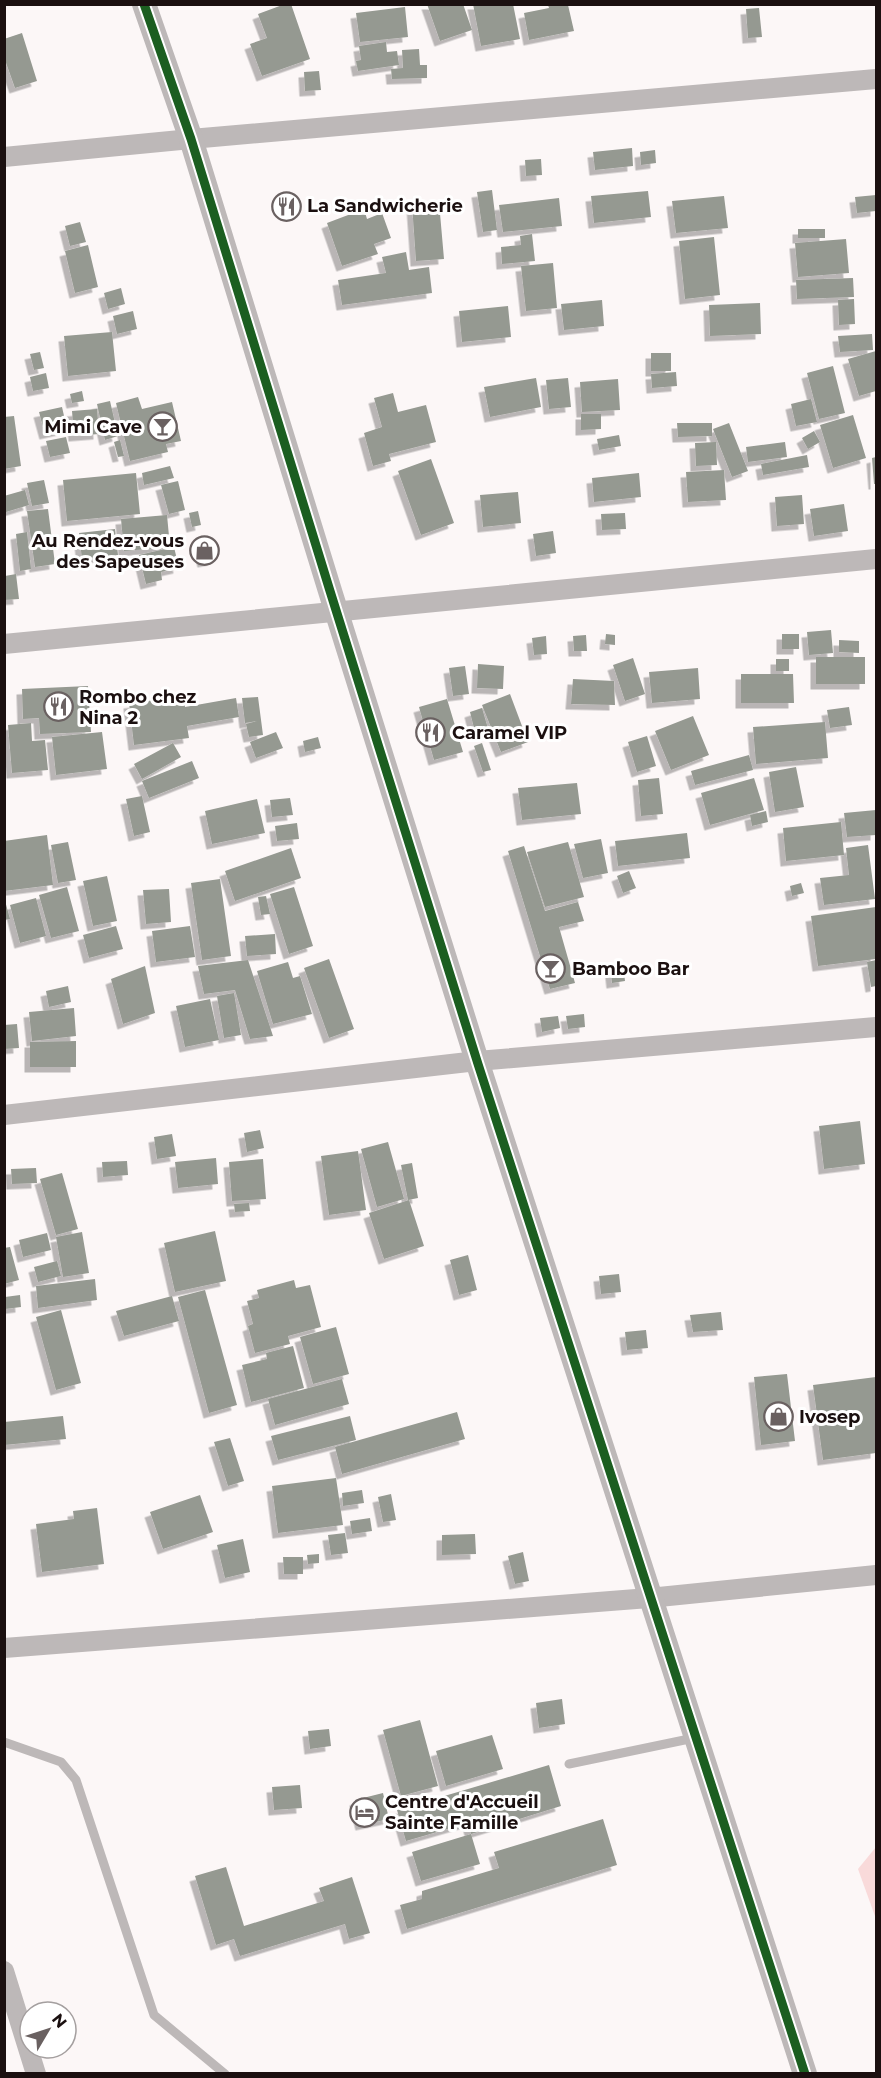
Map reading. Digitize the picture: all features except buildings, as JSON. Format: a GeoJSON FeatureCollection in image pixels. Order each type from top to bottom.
{"type":"FeatureCollection","features":[{"type":"Feature","properties":{"kind":"street"},"geometry":{"type":"LineString","coordinates":[[144,4],[190,139],[477,1062],[649,1598],[697,1737],[805,2073]]}},
{"type":"Feature","properties":{"kind":"street"},"geometry":{"type":"LineString","coordinates":[[4,157],[876,79]]}},
{"type":"Feature","properties":{"kind":"street"},"geometry":{"type":"LineString","coordinates":[[4,644],[876,559]]}},
{"type":"Feature","properties":{"kind":"street"},"geometry":{"type":"LineString","coordinates":[[4,1115],[477,1062],[876,1027]]}},
{"type":"Feature","properties":{"kind":"street"},"geometry":{"type":"LineString","coordinates":[[4,1648],[649,1598],[876,1575]]}},
{"type":"Feature","properties":{"kind":"street"},"geometry":{"type":"LineString","coordinates":[[4,1971],[36,2073]]}},
{"type":"Feature","properties":{"kind":"lane"},"geometry":{"type":"LineString","coordinates":[[569,1764],[697,1737]]}},
{"type":"Feature","properties":{"kind":"lane"},"geometry":{"type":"LineString","coordinates":[[4,1742],[61,1762],[76,1780],[154,2015],[225,2073]]}},
{"type":"Feature","properties":{"kind":"shaded area"},"geometry":{"type":"Polygon","coordinates":[[[876,1847],[876,1919],[858,1869],[876,1847]]]}},
{"type":"Feature","properties":{"kind":"cycle path"},"geometry":{"type":"LineString","coordinates":[[144,4],[191,139],[369,718],[518,1191],[805,2074]]}},
{"type":"Feature","properties":{"kind":"place","name":"La Sandwicherie"},"geometry":{"type":"Point","coordinates":[286,206]}},
{"type":"Feature","properties":{"kind":"place","name":"Mimi Cave"},"geometry":{"type":"Point","coordinates":[163,427]}},
{"type":"Feature","properties":{"kind":"place","name":"Au Rendez-vous des Sapeuses"},"geometry":{"type":"Point","coordinates":[205,551]}},
{"type":"Feature","properties":{"kind":"place","name":"Rombo chez Nina 2"},"geometry":{"type":"Point","coordinates":[58,707]}},
{"type":"Feature","properties":{"kind":"place","name":"Caramel VIP"},"geometry":{"type":"Point","coordinates":[431,733]}},
{"type":"Feature","properties":{"kind":"place","name":"Bamboo Bar"},"geometry":{"type":"Point","coordinates":[551,969]}},
{"type":"Feature","properties":{"kind":"place","name":"Ivosep"},"geometry":{"type":"Point","coordinates":[778,1417]}},
{"type":"Feature","properties":{"kind":"place","name":"Centre d'Accueil Sainte Famille"},"geometry":{"type":"Point","coordinates":[364,1812]}}]}
